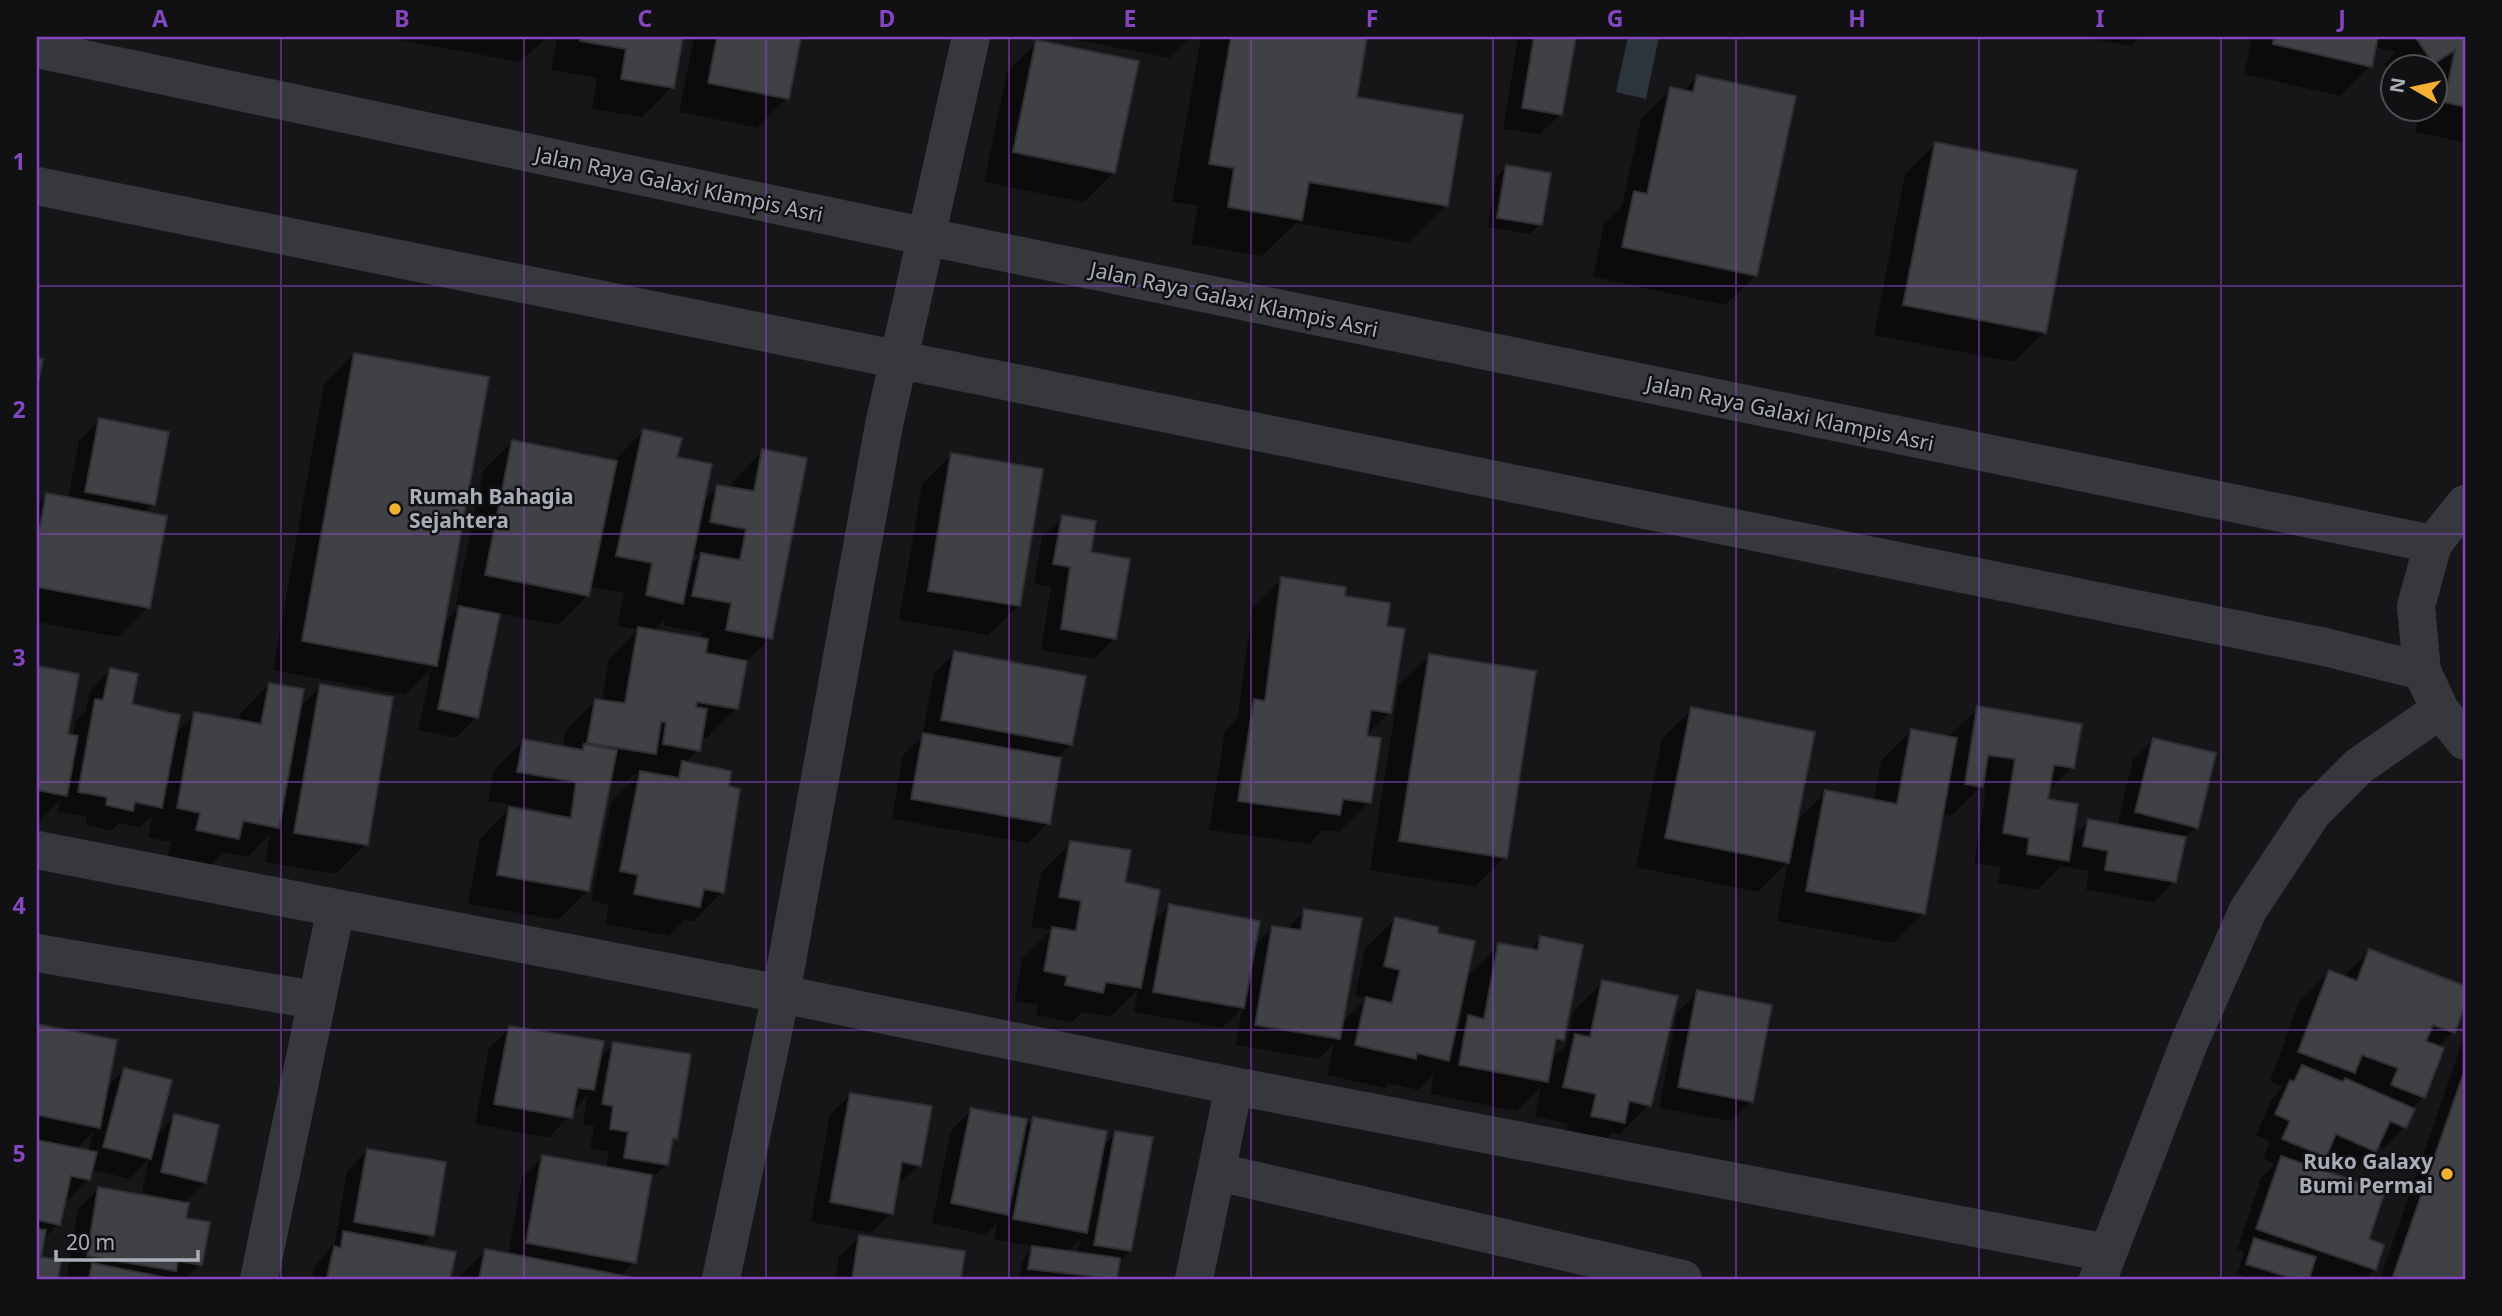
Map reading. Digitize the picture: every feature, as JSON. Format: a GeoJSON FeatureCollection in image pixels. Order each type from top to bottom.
{"type":"FeatureCollection","features":[{"type":"Feature","properties":{"kind":"street"},"geometry":{"type":"LineString","coordinates":[[721,1279],[781,994],[884,425],[901,360],[971,37]]}},
{"type":"Feature","properties":{"kind":"street","name":"Jalan Raya Galaxi Klampis Asri"},"geometry":{"type":"LineString","coordinates":[[37,49],[928,237],[2433,544]]}},
{"type":"Feature","properties":{"kind":"street"},"geometry":{"type":"LineString","coordinates":[[37,186],[2298,642],[2422,671]]}},
{"type":"Feature","properties":{"kind":"street"},"geometry":{"type":"LineString","coordinates":[[2465,504],[2433,544],[2416,606],[2422,671],[2440,710],[2465,741]]}},
{"type":"Feature","properties":{"kind":"street"},"geometry":{"type":"LineString","coordinates":[[37,850],[781,994],[2103,1266],[2189,1043],[2248,909],[2313,812],[2358,766],[2440,710]]}},
{"type":"Feature","properties":{"kind":"street"},"geometry":{"type":"LineString","coordinates":[[259,1279],[336,908]]}},
{"type":"Feature","properties":{"kind":"street"},"geometry":{"type":"LineString","coordinates":[[37,953],[315,1000]]}},
{"type":"Feature","properties":{"kind":"street"},"geometry":{"type":"LineString","coordinates":[[1194,1279],[1234,1086]]}},
{"type":"Feature","properties":{"kind":"street"},"geometry":{"type":"LineString","coordinates":[[1218,1172],[1635,1274],[1683,1279]]}},
{"type":"Feature","properties":{"kind":"shaded area"},"geometry":{"type":"Polygon","coordinates":[[[1628,37],[1659,37],[1646,99],[1616,92],[1628,37]]]}},
{"type":"Feature","properties":{"kind":"building"},"geometry":{"type":"Polygon","coordinates":[[[581,37],[683,37],[674,88],[621,79],[626,49],[580,41],[581,37]]]}},
{"type":"Feature","properties":{"kind":"building"},"geometry":{"type":"Polygon","coordinates":[[[717,37],[801,37],[789,99],[708,83],[717,37]]]}},
{"type":"Feature","properties":{"kind":"building"},"geometry":{"type":"Polygon","coordinates":[[[1231,37],[1367,37],[1357,97],[1463,115],[1448,206],[1309,182],[1302,220],[1228,207],[1234,168],[1209,164],[1231,37]]]}},
{"type":"Feature","properties":{"kind":"building"},"geometry":{"type":"Polygon","coordinates":[[[1534,37],[1576,37],[1562,115],[1522,108],[1534,37]]]}},
{"type":"Feature","properties":{"kind":"building"},"geometry":{"type":"Polygon","coordinates":[[[2274,37],[2378,37],[2372,67],[2273,44],[2274,37]]]}},
{"type":"Feature","properties":{"kind":"building"},"geometry":{"type":"Polygon","coordinates":[[[2415,37],[2465,37],[2465,107],[2450,103],[2450,74],[2455,50],[2450,53],[2426,52],[2415,37]]]}},
{"type":"Feature","properties":{"kind":"building"},"geometry":{"type":"Polygon","coordinates":[[[1036,40],[1139,61],[1115,173],[1013,152],[1036,40]]]}},
{"type":"Feature","properties":{"kind":"building"},"geometry":{"type":"Polygon","coordinates":[[[1697,75],[1796,96],[1757,276],[1622,247],[1634,191],[1647,194],[1670,87],[1693,92],[1697,75]]]}},
{"type":"Feature","properties":{"kind":"building"},"geometry":{"type":"Polygon","coordinates":[[[1935,142],[2077,170],[2046,333],[1903,305],[1935,142]]]}},
{"type":"Feature","properties":{"kind":"building"},"geometry":{"type":"Polygon","coordinates":[[[1506,165],[1551,173],[1542,225],[1497,218],[1506,165]]]}},
{"type":"Feature","properties":{"kind":"building","name":"Rumah Bahagia Sejahtera"},"geometry":{"type":"Polygon","coordinates":[[[354,353],[489,377],[437,666],[302,641],[354,353]]]}},
{"type":"Feature","properties":{"kind":"building"},"geometry":{"type":"Polygon","coordinates":[[[37,358],[43,359],[37,388],[37,358]]]}},
{"type":"Feature","properties":{"kind":"building"},"geometry":{"type":"Polygon","coordinates":[[[99,418],[169,432],[155,505],[85,492],[99,418]]]}},
{"type":"Feature","properties":{"kind":"building"},"geometry":{"type":"Polygon","coordinates":[[[643,429],[682,438],[677,457],[712,464],[683,604],[646,595],[652,563],[616,556],[643,429]]]}},
{"type":"Feature","properties":{"kind":"building"},"geometry":{"type":"Polygon","coordinates":[[[512,440],[617,461],[589,596],[485,575],[512,440]]]}},
{"type":"Feature","properties":{"kind":"building"},"geometry":{"type":"Polygon","coordinates":[[[762,449],[807,458],[772,639],[726,630],[731,603],[692,596],[701,553],[740,560],[746,529],[710,522],[717,485],[754,491],[762,449]]]}},
{"type":"Feature","properties":{"kind":"building"},"geometry":{"type":"Polygon","coordinates":[[[951,453],[1043,469],[1020,606],[928,591],[951,453]]]}},
{"type":"Feature","properties":{"kind":"building"},"geometry":{"type":"Polygon","coordinates":[[[46,493],[167,516],[150,608],[37,587],[37,544],[46,493]]]}},
{"type":"Feature","properties":{"kind":"building"},"geometry":{"type":"Polygon","coordinates":[[[1062,515],[1096,521],[1091,552],[1130,559],[1116,639],[1061,629],[1070,567],[1053,564],[1062,515]]]}},
{"type":"Feature","properties":{"kind":"building"},"geometry":{"type":"Polygon","coordinates":[[[1281,577],[1346,587],[1345,596],[1390,603],[1387,626],[1405,629],[1391,713],[1371,710],[1367,736],[1381,738],[1371,803],[1343,799],[1340,815],[1238,801],[1254,699],[1265,701],[1281,577]]]}},
{"type":"Feature","properties":{"kind":"building"},"geometry":{"type":"Polygon","coordinates":[[[459,606],[500,614],[478,718],[438,709],[459,606]]]}},
{"type":"Feature","properties":{"kind":"building"},"geometry":{"type":"Polygon","coordinates":[[[638,627],[708,639],[706,653],[747,661],[738,709],[697,702],[696,707],[707,709],[700,751],[663,744],[666,722],[661,722],[656,754],[587,743],[595,699],[625,703],[638,627]]]}},
{"type":"Feature","properties":{"kind":"building"},"geometry":{"type":"Polygon","coordinates":[[[954,651],[1086,676],[1072,745],[941,720],[954,651]]]}},
{"type":"Feature","properties":{"kind":"building"},"geometry":{"type":"Polygon","coordinates":[[[1429,654],[1536,671],[1507,858],[1399,841],[1429,654]]]}},
{"type":"Feature","properties":{"kind":"building"},"geometry":{"type":"Polygon","coordinates":[[[37,666],[79,674],[68,734],[78,736],[67,796],[37,790],[37,666]]]}},
{"type":"Feature","properties":{"kind":"building"},"geometry":{"type":"Polygon","coordinates":[[[110,668],[138,674],[132,704],[180,715],[162,808],[135,802],[133,811],[106,805],[107,797],[78,792],[95,699],[103,700],[110,668]]]}},
{"type":"Feature","properties":{"kind":"building"},"geometry":{"type":"Polygon","coordinates":[[[269,683],[304,689],[279,828],[243,821],[239,839],[196,830],[200,813],[177,808],[194,712],[261,724],[269,683]]]}},
{"type":"Feature","properties":{"kind":"building"},"geometry":{"type":"Polygon","coordinates":[[[320,684],[393,697],[368,845],[294,833],[320,684]]]}},
{"type":"Feature","properties":{"kind":"building"},"geometry":{"type":"Polygon","coordinates":[[[1977,706],[2082,724],[2074,768],[2054,765],[2048,799],[2078,804],[2069,861],[2027,854],[2029,838],[2003,833],[2015,759],[1988,755],[1983,787],[1965,784],[1977,706]]]}},
{"type":"Feature","properties":{"kind":"building"},"geometry":{"type":"Polygon","coordinates":[[[1691,707],[1815,732],[1789,863],[1665,838],[1691,707]]]}},
{"type":"Feature","properties":{"kind":"building"},"geometry":{"type":"Polygon","coordinates":[[[1911,729],[1957,738],[1925,914],[1806,891],[1825,790],[1897,804],[1911,729]]]}},
{"type":"Feature","properties":{"kind":"building"},"geometry":{"type":"Polygon","coordinates":[[[923,733],[1061,758],[1050,824],[911,799],[923,733]]]}},
{"type":"Feature","properties":{"kind":"building"},"geometry":{"type":"Polygon","coordinates":[[[2153,738],[2216,753],[2198,828],[2135,812],[2153,738]]]}},
{"type":"Feature","properties":{"kind":"building"},"geometry":{"type":"Polygon","coordinates":[[[523,739],[583,750],[584,744],[617,750],[589,891],[497,875],[509,807],[571,818],[576,782],[517,772],[523,739]]]}},
{"type":"Feature","properties":{"kind":"building"},"geometry":{"type":"Polygon","coordinates":[[[682,761],[731,771],[729,786],[740,789],[724,893],[704,889],[700,907],[634,894],[638,875],[620,871],[640,771],[679,778],[682,761]]]}},
{"type":"Feature","properties":{"kind":"building"},"geometry":{"type":"Polygon","coordinates":[[[2088,819],[2186,837],[2176,882],[2105,870],[2108,851],[2083,846],[2088,819]]]}},
{"type":"Feature","properties":{"kind":"building"},"geometry":{"type":"Polygon","coordinates":[[[1070,841],[1131,850],[1125,882],[1160,890],[1141,988],[1106,982],[1103,993],[1065,985],[1067,976],[1044,971],[1052,927],[1076,931],[1081,901],[1059,897],[1070,841]]]}},
{"type":"Feature","properties":{"kind":"building"},"geometry":{"type":"Polygon","coordinates":[[[1169,904],[1260,921],[1244,1008],[1153,992],[1169,904]]]}},
{"type":"Feature","properties":{"kind":"building"},"geometry":{"type":"Polygon","coordinates":[[[1304,909],[1362,918],[1340,1039],[1255,1025],[1272,926],[1301,930],[1304,909]]]}},
{"type":"Feature","properties":{"kind":"building"},"geometry":{"type":"Polygon","coordinates":[[[1395,917],[1438,927],[1438,933],[1475,941],[1449,1061],[1417,1053],[1416,1059],[1355,1045],[1366,997],[1392,1003],[1400,970],[1384,966],[1395,917]]]}},
{"type":"Feature","properties":{"kind":"building"},"geometry":{"type":"Polygon","coordinates":[[[1540,936],[1583,945],[1564,1040],[1556,1039],[1548,1082],[1459,1065],[1468,1015],[1484,1019],[1498,943],[1538,950],[1540,936]]]}},
{"type":"Feature","properties":{"kind":"building"},"geometry":{"type":"Polygon","coordinates":[[[2369,949],[2465,986],[2465,1004],[2455,1033],[2433,1025],[2426,1041],[2444,1048],[2425,1098],[2391,1085],[2398,1068],[2362,1055],[2355,1073],[2298,1052],[2329,970],[2357,981],[2369,949]]]}},
{"type":"Feature","properties":{"kind":"building"},"geometry":{"type":"Polygon","coordinates":[[[1602,980],[1678,996],[1651,1106],[1629,1101],[1625,1123],[1591,1116],[1596,1094],[1563,1087],[1575,1034],[1590,1037],[1602,980]]]}},
{"type":"Feature","properties":{"kind":"building"},"geometry":{"type":"Polygon","coordinates":[[[1697,990],[1772,1005],[1753,1102],[1678,1087],[1697,990]]]}},
{"type":"Feature","properties":{"kind":"building"},"geometry":{"type":"Polygon","coordinates":[[[37,1024],[117,1040],[100,1128],[37,1115],[37,1024]]]}},
{"type":"Feature","properties":{"kind":"building"},"geometry":{"type":"Polygon","coordinates":[[[509,1026],[604,1041],[594,1090],[578,1088],[572,1118],[494,1104],[509,1026]]]}},
{"type":"Feature","properties":{"kind":"building"},"geometry":{"type":"Polygon","coordinates":[[[613,1042],[691,1054],[677,1139],[673,1138],[668,1165],[624,1158],[628,1132],[610,1129],[613,1106],[602,1104],[613,1042]]]}},
{"type":"Feature","properties":{"kind":"building"},"geometry":{"type":"Polygon","coordinates":[[[2302,1065],[2343,1082],[2345,1078],[2415,1109],[2406,1128],[2390,1121],[2376,1152],[2336,1134],[2326,1157],[2282,1139],[2290,1121],[2275,1114],[2290,1080],[2294,1082],[2302,1065]]]}},
{"type":"Feature","properties":{"kind":"building"},"geometry":{"type":"Polygon","coordinates":[[[124,1068],[172,1080],[151,1159],[103,1147],[124,1068]]]}},
{"type":"Feature","properties":{"kind":"building","name":"Ruko Galaxy Bumi Permai"},"geometry":{"type":"Polygon","coordinates":[[[2465,1069],[2465,1279],[2392,1279],[2465,1069]]]}},
{"type":"Feature","properties":{"kind":"building"},"geometry":{"type":"Polygon","coordinates":[[[850,1093],[932,1106],[921,1166],[902,1162],[893,1214],[830,1202],[850,1093]]]}},
{"type":"Feature","properties":{"kind":"building"},"geometry":{"type":"Polygon","coordinates":[[[971,1108],[1027,1119],[1008,1215],[951,1203],[971,1108]]]}},
{"type":"Feature","properties":{"kind":"building"},"geometry":{"type":"Polygon","coordinates":[[[174,1114],[219,1125],[206,1183],[161,1172],[174,1114]]]}},
{"type":"Feature","properties":{"kind":"building"},"geometry":{"type":"Polygon","coordinates":[[[1033,1117],[1107,1131],[1087,1233],[1013,1219],[1033,1117]]]}},
{"type":"Feature","properties":{"kind":"building"},"geometry":{"type":"Polygon","coordinates":[[[1115,1131],[1153,1137],[1131,1251],[1094,1245],[1115,1131]]]}},
{"type":"Feature","properties":{"kind":"building"},"geometry":{"type":"Polygon","coordinates":[[[37,1140],[97,1152],[90,1180],[71,1176],[60,1225],[37,1220],[37,1140]]]}},
{"type":"Feature","properties":{"kind":"building"},"geometry":{"type":"Polygon","coordinates":[[[367,1149],[446,1162],[434,1236],[354,1222],[367,1149]]]}},
{"type":"Feature","properties":{"kind":"building"},"geometry":{"type":"Polygon","coordinates":[[[542,1155],[652,1175],[636,1263],[526,1243],[542,1155]]]}},
{"type":"Feature","properties":{"kind":"building"},"geometry":{"type":"Polygon","coordinates":[[[2281,1156],[2385,1191],[2369,1239],[2384,1245],[2376,1270],[2256,1229],[2281,1156]]]}},
{"type":"Feature","properties":{"kind":"building"},"geometry":{"type":"Polygon","coordinates":[[[98,1187],[189,1203],[186,1218],[210,1222],[202,1265],[178,1261],[176,1271],[87,1256],[98,1187]]]}},
{"type":"Feature","properties":{"kind":"building"},"geometry":{"type":"Polygon","coordinates":[[[37,1229],[46,1230],[41,1257],[61,1260],[58,1279],[37,1278],[37,1229]]]}},
{"type":"Feature","properties":{"kind":"building"},"geometry":{"type":"Polygon","coordinates":[[[343,1231],[456,1252],[450,1279],[327,1279],[334,1246],[341,1248],[343,1231]]]}},
{"type":"Feature","properties":{"kind":"building"},"geometry":{"type":"Polygon","coordinates":[[[859,1235],[965,1251],[961,1279],[852,1279],[859,1235]]]}},
{"type":"Feature","properties":{"kind":"building"},"geometry":{"type":"Polygon","coordinates":[[[2254,1238],[2316,1257],[2309,1279],[2295,1279],[2246,1264],[2254,1238]]]}},
{"type":"Feature","properties":{"kind":"building"},"geometry":{"type":"Polygon","coordinates":[[[1032,1246],[1120,1258],[1117,1279],[1028,1269],[1032,1246]]]}},
{"type":"Feature","properties":{"kind":"building"},"geometry":{"type":"Polygon","coordinates":[[[485,1249],[517,1255],[635,1278],[479,1279],[485,1249]]]}},
{"type":"Feature","properties":{"kind":"building"},"geometry":{"type":"Polygon","coordinates":[[[92,1263],[173,1279],[89,1279],[92,1263]]]}},
{"type":"Feature","properties":{"kind":"place","name":"Rumah Bahagia Sejahtera"},"geometry":{"type":"Point","coordinates":[395,509]}},
{"type":"Feature","properties":{"kind":"place","name":"Ruko Galaxy Bumi Permai"},"geometry":{"type":"Point","coordinates":[2447,1174]}}]}
